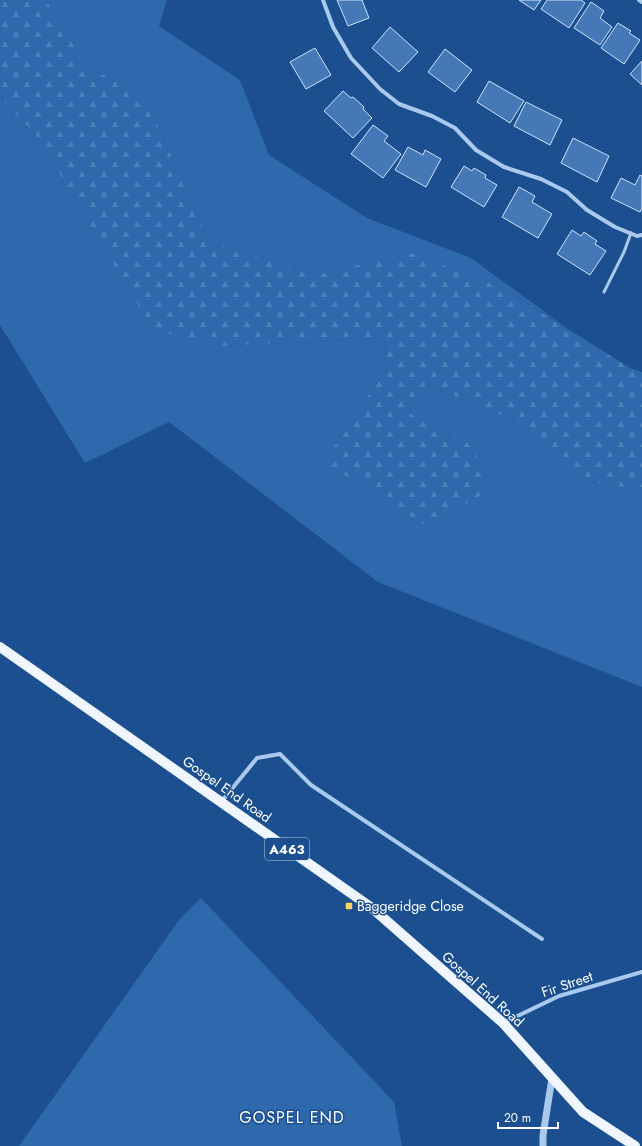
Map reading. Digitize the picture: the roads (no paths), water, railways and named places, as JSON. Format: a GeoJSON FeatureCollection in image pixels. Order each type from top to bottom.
{"type":"FeatureCollection","features":[{"type":"Feature","properties":{"kind":"main road","name":"Gospel End Road"},"geometry":{"type":"LineString","coordinates":[[0,647],[372,908],[503,1023],[552,1078]]}},
{"type":"Feature","properties":{"kind":"main road","name":"A463"},"geometry":{"type":"LineString","coordinates":[[552,1078],[583,1112],[635,1146]]}},
{"type":"Feature","properties":{"kind":"street"},"geometry":{"type":"LineString","coordinates":[[324,0],[333,27],[352,58],[380,89],[399,104],[432,116],[455,128],[476,150],[504,168],[541,178],[567,192],[593,213],[615,227],[637,236],[642,235]]}},
{"type":"Feature","properties":{"kind":"street"},"geometry":{"type":"LineString","coordinates":[[221,803],[257,758],[280,754],[311,785],[542,939]]}},
{"type":"Feature","properties":{"kind":"street","name":"Fir Street"},"geometry":{"type":"LineString","coordinates":[[503,1023],[559,996],[642,972]]}},
{"type":"Feature","properties":{"kind":"street"},"geometry":{"type":"LineString","coordinates":[[543,1146],[543,1135],[552,1078]]}},
{"type":"Feature","properties":{"kind":"lane"},"geometry":{"type":"LineString","coordinates":[[604,292],[624,252],[631,233]]}},
{"type":"Feature","properties":{"kind":"place","name":"Baggeridge Close"},"geometry":{"type":"Point","coordinates":[349,906]}},
{"type":"Feature","properties":{"kind":"district","name":"GOSPEL END"},"geometry":{"type":"Point","coordinates":[292,1117]}}]}
